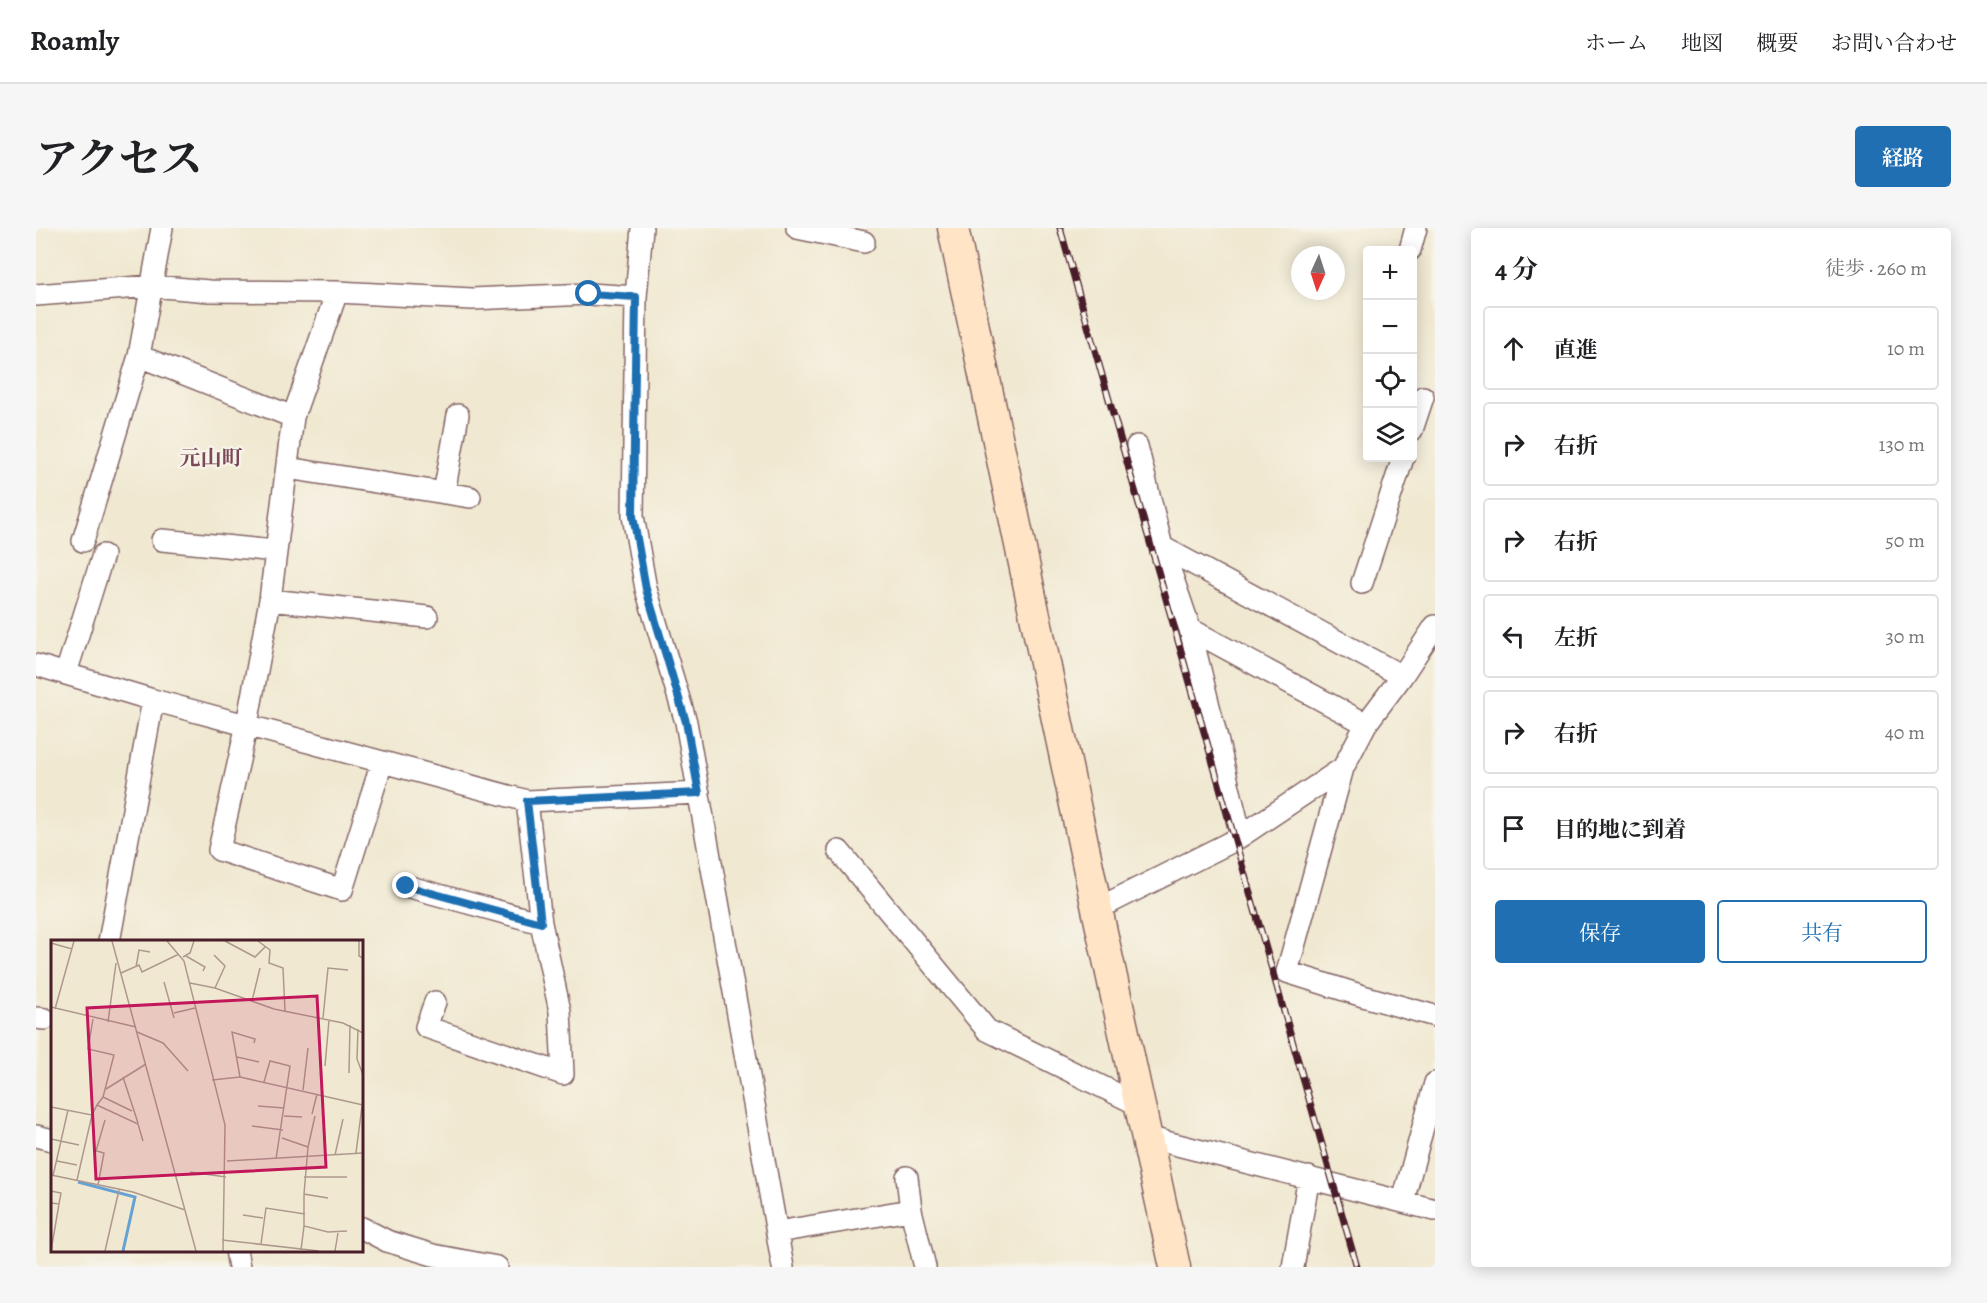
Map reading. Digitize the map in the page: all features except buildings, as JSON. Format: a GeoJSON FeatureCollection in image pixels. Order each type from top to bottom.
{"type":"FeatureCollection","features":[{"type":"Feature","properties":{"kind":"street"},"geometry":{"type":"LineString","coordinates":[[83,542],[139,356],[162,228]]}},
{"type":"Feature","properties":{"kind":"street"},"geometry":{"type":"LineString","coordinates":[[642,228],[636,297],[633,516],[646,589],[686,722],[783,1267]]}},
{"type":"Feature","properties":{"kind":"street"},"geometry":{"type":"LineString","coordinates":[[797,228],[864,242]]}},
{"type":"Feature","properties":{"kind":"street"},"geometry":{"type":"LineString","coordinates":[[953,228],[1175,1267]]}},
{"type":"Feature","properties":{"kind":"street"},"geometry":{"type":"LineString","coordinates":[[1411,246],[1416,228]]}},
{"type":"Feature","properties":{"kind":"street"},"geometry":{"type":"LineString","coordinates":[[36,295],[152,286],[209,291],[337,292],[472,299],[589,294],[636,297]]}},
{"type":"Feature","properties":{"kind":"street"},"geometry":{"type":"LineString","coordinates":[[337,292],[293,417],[270,600],[247,724],[219,850],[342,890],[382,762]]}},
{"type":"Feature","properties":{"kind":"street"},"geometry":{"type":"LineString","coordinates":[[139,356],[293,417]]}},
{"type":"Feature","properties":{"kind":"street"},"geometry":{"type":"LineString","coordinates":[[1417,418],[1424,397]]}},
{"type":"Feature","properties":{"kind":"street"},"geometry":{"type":"LineString","coordinates":[[444,493],[458,415]]}},
{"type":"Feature","properties":{"kind":"street"},"geometry":{"type":"LineString","coordinates":[[1137,446],[1162,548],[1190,629],[1241,836]]}},
{"type":"Feature","properties":{"kind":"street"},"geometry":{"type":"LineString","coordinates":[[1362,583],[1402,462]]}},
{"type":"Feature","properties":{"kind":"street"},"geometry":{"type":"LineString","coordinates":[[287,468],[470,497]]}},
{"type":"Feature","properties":{"kind":"street"},"geometry":{"type":"LineString","coordinates":[[162,540],[276,551]]}},
{"type":"Feature","properties":{"kind":"street"},"geometry":{"type":"LineString","coordinates":[[1162,548],[1402,676]]}},
{"type":"Feature","properties":{"kind":"street"},"geometry":{"type":"LineString","coordinates":[[66,673],[103,555]]}},
{"type":"Feature","properties":{"kind":"street"},"geometry":{"type":"LineString","coordinates":[[270,600],[427,617]]}},
{"type":"Feature","properties":{"kind":"street"},"geometry":{"type":"LineString","coordinates":[[1435,626],[1402,676],[1366,724],[1343,768],[1287,972],[1435,1016]]}},
{"type":"Feature","properties":{"kind":"street"},"geometry":{"type":"LineString","coordinates":[[1190,629],[1366,724]]}},
{"type":"Feature","properties":{"kind":"street"},"geometry":{"type":"LineString","coordinates":[[36,665],[153,700],[527,801],[699,793]]}},
{"type":"Feature","properties":{"kind":"street"},"geometry":{"type":"LineString","coordinates":[[109,940],[153,700]]}},
{"type":"Feature","properties":{"kind":"street"},"geometry":{"type":"LineString","coordinates":[[1097,909],[1241,836],[1343,768]]}},
{"type":"Feature","properties":{"kind":"street"},"geometry":{"type":"LineString","coordinates":[[435,1002],[426,1027],[563,1074],[560,1011],[541,923],[527,801]]}},
{"type":"Feature","properties":{"kind":"street"},"geometry":{"type":"LineString","coordinates":[[839,851],[987,1030],[1139,1104]]}},
{"type":"Feature","properties":{"kind":"street"},"geometry":{"type":"LineString","coordinates":[[406,886],[541,923]]}},
{"type":"Feature","properties":{"kind":"street"},"geometry":{"type":"LineString","coordinates":[[1403,1201],[1435,1083]]}},
{"type":"Feature","properties":{"kind":"street"},"geometry":{"type":"LineString","coordinates":[[36,1136],[51,1140]]}},
{"type":"Feature","properties":{"kind":"street"},"geometry":{"type":"LineString","coordinates":[[1146,1137],[1435,1210]]}},
{"type":"Feature","properties":{"kind":"street"},"geometry":{"type":"LineString","coordinates":[[907,1177],[911,1210],[925,1267]]}},
{"type":"Feature","properties":{"kind":"street"},"geometry":{"type":"LineString","coordinates":[[1293,1267],[1309,1177]]}},
{"type":"Feature","properties":{"kind":"street"},"geometry":{"type":"LineString","coordinates":[[777,1232],[911,1210]]}},
{"type":"Feature","properties":{"kind":"street"},"geometry":{"type":"LineString","coordinates":[[363,1229],[431,1261],[497,1267]]}},
{"type":"Feature","properties":{"kind":"street"},"geometry":{"type":"LineString","coordinates":[[236,1252],[239,1267]]}},
{"type":"Feature","properties":{"kind":"railway"},"geometry":{"type":"LineString","coordinates":[[1060,228],[1357,1267]]}},
{"type":"Feature","properties":{"kind":"district","name":"元山町"},"geometry":{"type":"Point","coordinates":[211,458]}},
{"type":"Feature","properties":{"kind":"route"},"geometry":{"type":"LineString","coordinates":[[406,886],[541,923],[527,801],[699,793],[686,722],[646,589],[633,516],[636,297],[589,294]]}}]}
